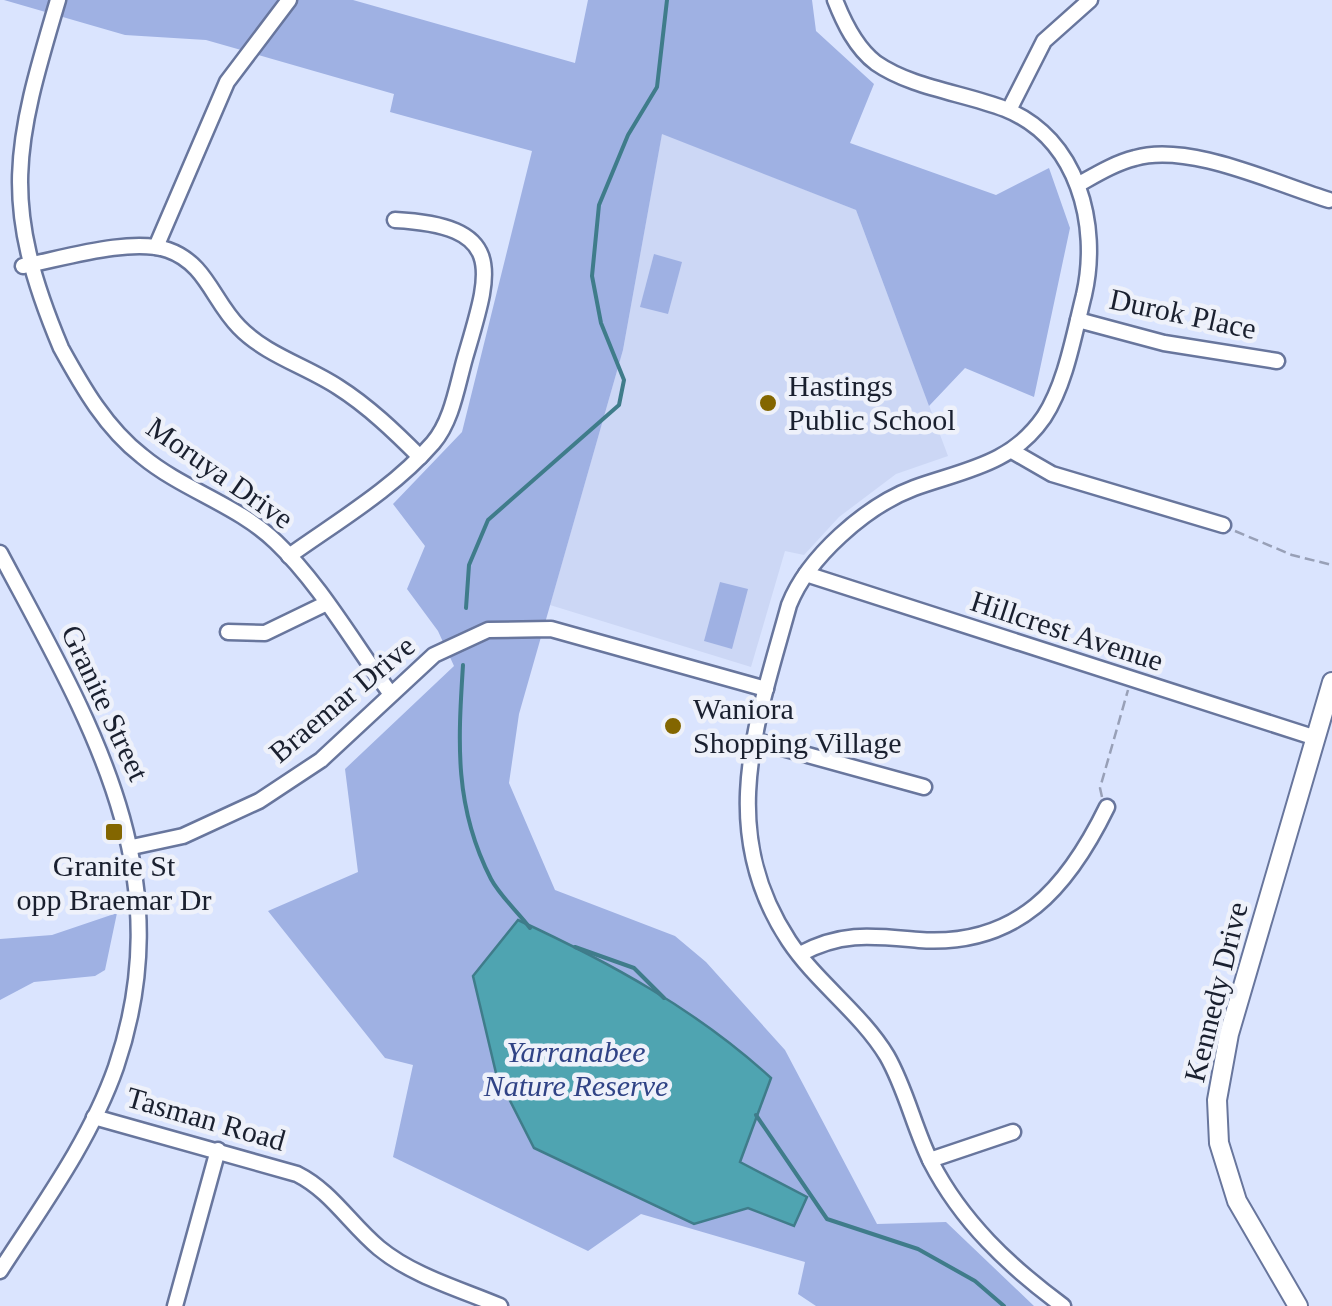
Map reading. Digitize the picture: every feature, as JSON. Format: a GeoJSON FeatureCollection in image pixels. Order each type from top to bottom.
{"type":"FeatureCollection","features":[{"type":"Feature","properties":{"kind":"main road","name":"Kennedy Drive"},"geometry":{"type":"LineString","coordinates":[[1298,1306],[1236,1201],[1218,1143],[1217,1100],[1229,1034],[1332,682]]}},
{"type":"Feature","properties":{"kind":"street","name":"Moruya Drive"},"geometry":{"type":"LineString","coordinates":[[58,0],[15,149],[5,206],[37,304],[73,370],[113,429],[174,480],[258,527],[289,556],[390,693]]}},
{"type":"Feature","properties":{"kind":"street"},"geometry":{"type":"LineString","coordinates":[[156,247],[228,82],[289,0]]}},
{"type":"Feature","properties":{"kind":"street"},"geometry":{"type":"LineString","coordinates":[[835,0],[853,36],[877,63],[1009,110],[1046,139],[1079,184],[1092,251],[1078,320],[1048,410],[1012,451],[982,468],[890,500],[847,532],[806,574],[789,604],[753,740],[746,783],[747,830],[768,901],[800,954],[870,1031],[888,1058],[930,1160],[966,1217],[992,1247],[1063,1306]]}},
{"type":"Feature","properties":{"kind":"street"},"geometry":{"type":"LineString","coordinates":[[1009,110],[1044,41],[1090,0]]}},
{"type":"Feature","properties":{"kind":"street"},"geometry":{"type":"LineString","coordinates":[[1079,184],[1137,157],[1166,154],[1199,159],[1329,200]]}},
{"type":"Feature","properties":{"kind":"street"},"geometry":{"type":"LineString","coordinates":[[289,556],[402,476],[444,424],[486,274],[484,258],[466,235],[434,223],[395,220]]}},
{"type":"Feature","properties":{"kind":"street"},"geometry":{"type":"LineString","coordinates":[[23,266],[156,247],[192,264],[248,336],[352,396],[420,457]]}},
{"type":"Feature","properties":{"kind":"street","name":"Durok Place"},"geometry":{"type":"LineString","coordinates":[[1078,320],[1164,343],[1277,361]]}},
{"type":"Feature","properties":{"kind":"street"},"geometry":{"type":"LineString","coordinates":[[1012,451],[1052,474],[1223,525]]}},
{"type":"Feature","properties":{"kind":"street","name":"Granite Street"},"geometry":{"type":"LineString","coordinates":[[0,554],[88,718],[120,799],[132,847],[138,910],[135,987],[115,1068],[94,1117],[51,1194],[0,1271]]}},
{"type":"Feature","properties":{"kind":"street","name":"Hillcrest Avenue"},"geometry":{"type":"LineString","coordinates":[[806,574],[1130,682],[1313,737]]}},
{"type":"Feature","properties":{"kind":"street"},"geometry":{"type":"LineString","coordinates":[[228,632],[266,633],[325,604]]}},
{"type":"Feature","properties":{"kind":"street","name":"Braemar Drive"},"geometry":{"type":"LineString","coordinates":[[132,847],[183,836],[259,801],[320,760],[390,693],[450,646],[488,630],[528,626],[586,638],[766,689]]}},
{"type":"Feature","properties":{"kind":"street"},"geometry":{"type":"LineString","coordinates":[[753,740],[924,788]]}},
{"type":"Feature","properties":{"kind":"street"},"geometry":{"type":"LineString","coordinates":[[800,954],[844,936],[966,938],[1011,923],[1050,897],[1088,845],[1108,807]]}},
{"type":"Feature","properties":{"kind":"street","name":"Tasman Road"},"geometry":{"type":"LineString","coordinates":[[94,1117],[218,1150],[310,1181],[360,1231],[405,1266],[500,1306]]}},
{"type":"Feature","properties":{"kind":"street"},"geometry":{"type":"LineString","coordinates":[[930,1160],[1013,1132]]}},
{"type":"Feature","properties":{"kind":"street"},"geometry":{"type":"LineString","coordinates":[[174,1306],[218,1150]]}},
{"type":"Feature","properties":{"kind":"path"},"geometry":{"type":"LineString","coordinates":[[1223,525],[1292,555],[1332,565]]}},
{"type":"Feature","properties":{"kind":"path"},"geometry":{"type":"LineString","coordinates":[[1108,807],[1100,788],[1130,682]]}},
{"type":"Feature","properties":{"kind":"shaded area","name":"Hastings Public School"},"geometry":{"type":"Polygon","coordinates":[[[662,133],[856,210],[948,456],[896,474],[839,517],[804,555],[785,551],[751,667],[550,605],[623,350],[662,133]]]}},
{"type":"Feature","properties":{"kind":"shaded area"},"geometry":{"type":"Polygon","coordinates":[[[518,920],[651,989],[743,1053],[771,1078],[740,1162],[807,1197],[794,1226],[748,1208],[694,1224],[534,1148],[496,1073],[473,976],[518,920]]]}},
{"type":"Feature","properties":{"kind":"green space","name":"Yarranabee Nature Reserve"},"geometry":{"type":"Polygon","coordinates":[[[4,0],[353,0],[575,63],[588,0],[812,0],[816,31],[874,84],[850,143],[996,195],[1049,168],[1070,228],[1034,397],[965,368],[929,406],[856,210],[662,134],[623,350],[519,714],[509,783],[555,890],[675,936],[706,962],[785,1050],[877,1224],[946,1222],[1034,1306],[816,1306],[798,1294],[805,1262],[641,1214],[588,1251],[393,1157],[413,1065],[385,1058],[268,911],[358,872],[345,769],[454,666],[438,631],[407,589],[425,546],[393,504],[462,432],[532,151],[390,112],[394,94],[206,40],[125,35],[4,0]]]}},
{"type":"Feature","properties":{"kind":"green space"},"geometry":{"type":"Polygon","coordinates":[[[654,254],[682,262],[668,314],[640,307],[654,254]]]}},
{"type":"Feature","properties":{"kind":"green space"},"geometry":{"type":"Polygon","coordinates":[[[720,582],[748,589],[732,649],[704,641],[720,582]]]}},
{"type":"Feature","properties":{"kind":"green space"},"geometry":{"type":"Polygon","coordinates":[[[117,913],[105,970],[95,976],[34,982],[0,1000],[0,939],[52,935],[117,913]]]}},
{"type":"Feature","properties":{"kind":"waterway"},"geometry":{"type":"LineString","coordinates":[[466,608],[469,565],[488,520],[619,405],[624,380],[601,323],[592,276],[599,205],[628,135],[657,87],[667,0]]}},
{"type":"Feature","properties":{"kind":"waterway"},"geometry":{"type":"LineString","coordinates":[[463,665],[461,774],[470,826],[491,879],[530,928]]}},
{"type":"Feature","properties":{"kind":"waterway"},"geometry":{"type":"LineString","coordinates":[[575,947],[634,968],[664,998]]}},
{"type":"Feature","properties":{"kind":"waterway"},"geometry":{"type":"LineString","coordinates":[[756,1115],[827,1219],[918,1249],[975,1281],[1004,1306]]}},
{"type":"Feature","properties":{"kind":"place","name":"Hastings Public School"},"geometry":{"type":"Point","coordinates":[768,403]}},
{"type":"Feature","properties":{"kind":"place","name":"Waniora Shopping Village"},"geometry":{"type":"Point","coordinates":[673,726]}},
{"type":"Feature","properties":{"kind":"place","name":"Granite St opp Braemar Dr"},"geometry":{"type":"Point","coordinates":[114,832]}}]}
